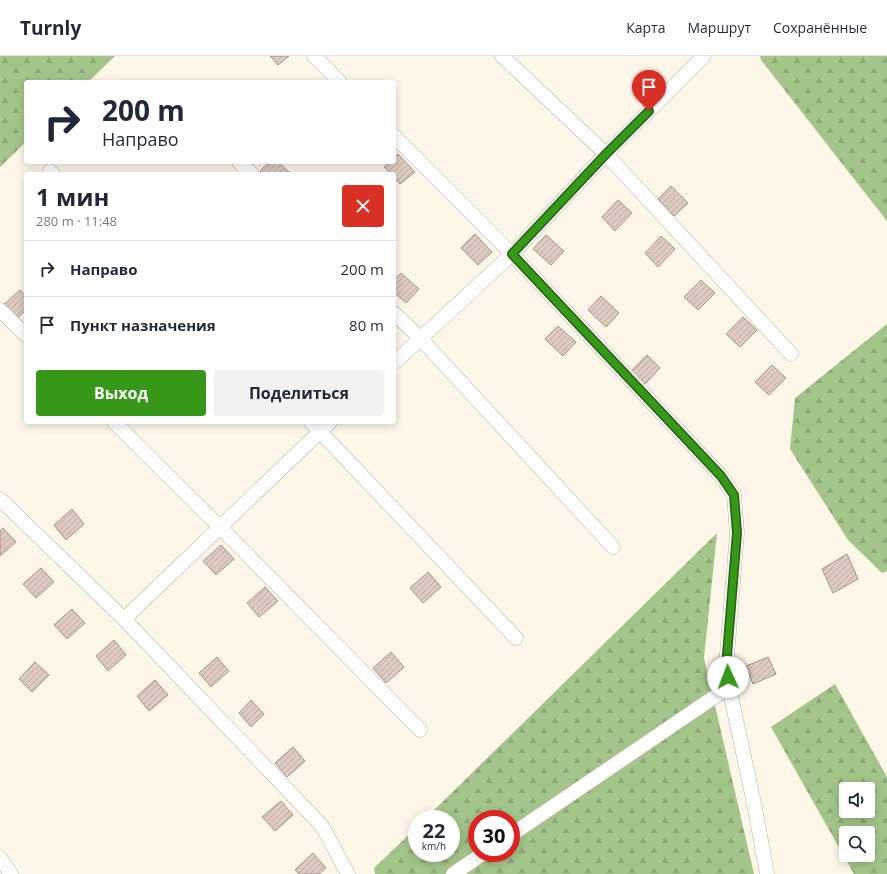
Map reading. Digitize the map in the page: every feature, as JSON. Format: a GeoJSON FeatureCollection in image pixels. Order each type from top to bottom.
{"type":"FeatureCollection","features":[{"type":"Feature","properties":{"kind":"street"},"geometry":{"type":"LineString","coordinates":[[314,56],[338,80]]}},
{"type":"Feature","properties":{"kind":"street"},"geometry":{"type":"LineString","coordinates":[[502,56],[606,154],[791,354]]}},
{"type":"Feature","properties":{"kind":"street"},"geometry":{"type":"LineString","coordinates":[[396,361],[512,254],[606,154],[703,57]]}},
{"type":"Feature","properties":{"kind":"street"},"geometry":{"type":"LineString","coordinates":[[396,138],[512,254],[721,476],[734,495],[737,533],[726,667],[767,874]]}},
{"type":"Feature","properties":{"kind":"street"},"geometry":{"type":"LineString","coordinates":[[241,164],[250,172]]}},
{"type":"Feature","properties":{"kind":"street"},"geometry":{"type":"LineString","coordinates":[[0,310],[24,333]]}},
{"type":"Feature","properties":{"kind":"street"},"geometry":{"type":"LineString","coordinates":[[396,315],[420,338],[613,547]]}},
{"type":"Feature","properties":{"kind":"street"},"geometry":{"type":"LineString","coordinates":[[116,424],[420,730]]}},
{"type":"Feature","properties":{"kind":"street"},"geometry":{"type":"LineString","coordinates":[[124,619],[220,527],[320,425],[516,638]]}},
{"type":"Feature","properties":{"kind":"street"},"geometry":{"type":"LineString","coordinates":[[0,498],[124,619],[322,826],[348,874]]}},
{"type":"Feature","properties":{"kind":"street"},"geometry":{"type":"LineString","coordinates":[[520,829],[729,687]]}},
{"type":"Feature","properties":{"kind":"street"},"geometry":{"type":"LineString","coordinates":[[0,858],[11,874]]}},
{"type":"Feature","properties":{"kind":"street"},"geometry":{"type":"LineString","coordinates":[[453,874],[471,862]]}},
{"type":"Feature","properties":{"kind":"green space"},"geometry":{"type":"Polygon","coordinates":[[[0,56],[115,56],[90,80],[24,80],[24,144],[0,167],[0,56]]]}},
{"type":"Feature","properties":{"kind":"green space"},"geometry":{"type":"Polygon","coordinates":[[[760,56],[887,56],[887,221],[761,60],[760,56]]]}},
{"type":"Feature","properties":{"kind":"green space"},"geometry":{"type":"Polygon","coordinates":[[[887,324],[887,571],[882,573],[848,540],[790,449],[795,398],[887,324]]]}},
{"type":"Feature","properties":{"kind":"green space"},"geometry":{"type":"Polygon","coordinates":[[[717,533],[704,658],[754,874],[375,874],[374,868],[408,836],[408,862],[460,862],[460,810],[434,810],[717,533]]]}},
{"type":"Feature","properties":{"kind":"green space"},"geometry":{"type":"Polygon","coordinates":[[[835,684],[887,777],[887,874],[854,874],[847,862],[875,862],[875,826],[839,826],[839,847],[771,727],[835,684]]]}},
{"type":"Feature","properties":{"kind":"building"},"geometry":{"type":"Polygon","coordinates":[[[270,56],[289,56],[278,65],[270,56]]]}},
{"type":"Feature","properties":{"kind":"building"},"geometry":{"type":"Polygon","coordinates":[[[398,154],[415,172],[400,184],[396,179],[396,172],[389,172],[384,167],[387,164],[396,164],[396,156],[398,154]]]}},
{"type":"Feature","properties":{"kind":"building"},"geometry":{"type":"Polygon","coordinates":[[[267,164],[280,164],[289,172],[261,172],[260,171],[267,164]]]}},
{"type":"Feature","properties":{"kind":"building"},"geometry":{"type":"Polygon","coordinates":[[[671,186],[688,203],[674,216],[658,199],[671,186]]]}},
{"type":"Feature","properties":{"kind":"building"},"geometry":{"type":"Polygon","coordinates":[[[618,200],[632,213],[615,231],[602,217],[618,200]]]}},
{"type":"Feature","properties":{"kind":"building"},"geometry":{"type":"Polygon","coordinates":[[[475,234],[492,252],[478,265],[461,248],[475,234]]]}},
{"type":"Feature","properties":{"kind":"building"},"geometry":{"type":"Polygon","coordinates":[[[546,235],[564,251],[551,265],[533,249],[546,235]]]}},
{"type":"Feature","properties":{"kind":"building"},"geometry":{"type":"Polygon","coordinates":[[[661,236],[675,249],[658,267],[645,253],[661,236]]]}},
{"type":"Feature","properties":{"kind":"building"},"geometry":{"type":"Polygon","coordinates":[[[401,273],[419,289],[406,303],[396,294],[396,278],[401,273]]]}},
{"type":"Feature","properties":{"kind":"building"},"geometry":{"type":"Polygon","coordinates":[[[701,280],[715,293],[698,310],[684,297],[701,280]]]}},
{"type":"Feature","properties":{"kind":"building"},"geometry":{"type":"Polygon","coordinates":[[[20,290],[24,295],[24,312],[14,321],[2,306],[20,290]]]}},
{"type":"Feature","properties":{"kind":"building"},"geometry":{"type":"Polygon","coordinates":[[[601,296],[619,313],[606,327],[588,310],[601,296]]]}},
{"type":"Feature","properties":{"kind":"building"},"geometry":{"type":"Polygon","coordinates":[[[743,317],[757,330],[740,347],[726,334],[743,317]]]}},
{"type":"Feature","properties":{"kind":"building"},"geometry":{"type":"Polygon","coordinates":[[[558,326],[576,342],[563,356],[545,339],[558,326]]]}},
{"type":"Feature","properties":{"kind":"building"},"geometry":{"type":"Polygon","coordinates":[[[647,355],[660,368],[643,386],[630,372],[647,355]]]}},
{"type":"Feature","properties":{"kind":"building"},"geometry":{"type":"Polygon","coordinates":[[[772,365],[786,378],[769,395],[755,382],[772,365]]]}},
{"type":"Feature","properties":{"kind":"building"},"geometry":{"type":"Polygon","coordinates":[[[72,509],[84,524],[66,540],[54,525],[72,509]]]}},
{"type":"Feature","properties":{"kind":"building"},"geometry":{"type":"Polygon","coordinates":[[[3,528],[16,542],[0,556],[0,531],[3,528]]]}},
{"type":"Feature","properties":{"kind":"building"},"geometry":{"type":"Polygon","coordinates":[[[221,545],[234,559],[216,575],[203,561],[221,545]]]}},
{"type":"Feature","properties":{"kind":"building"},"geometry":{"type":"Polygon","coordinates":[[[847,554],[858,579],[833,593],[822,569],[847,554]]]}},
{"type":"Feature","properties":{"kind":"building"},"geometry":{"type":"Polygon","coordinates":[[[41,568],[54,582],[36,598],[23,584],[41,568]]]}},
{"type":"Feature","properties":{"kind":"building"},"geometry":{"type":"Polygon","coordinates":[[[428,572],[441,587],[423,603],[410,588],[428,572]]]}},
{"type":"Feature","properties":{"kind":"building"},"geometry":{"type":"Polygon","coordinates":[[[265,587],[278,601],[259,617],[247,603],[265,587]]]}},
{"type":"Feature","properties":{"kind":"building"},"geometry":{"type":"Polygon","coordinates":[[[72,609],[85,623],[67,639],[54,625],[72,609]]]}},
{"type":"Feature","properties":{"kind":"building"},"geometry":{"type":"Polygon","coordinates":[[[114,640],[126,655],[108,671],[96,656],[114,640]]]}},
{"type":"Feature","properties":{"kind":"building"},"geometry":{"type":"Polygon","coordinates":[[[391,652],[404,667],[386,683],[373,668],[391,652]]]}},
{"type":"Feature","properties":{"kind":"building"},"geometry":{"type":"Polygon","coordinates":[[[217,657],[229,671],[211,687],[199,673],[217,657]]]}},
{"type":"Feature","properties":{"kind":"building"},"geometry":{"type":"Polygon","coordinates":[[[768,657],[776,674],[753,684],[746,666],[768,657]]]}},
{"type":"Feature","properties":{"kind":"building"},"geometry":{"type":"Polygon","coordinates":[[[35,662],[49,675],[32,692],[19,679],[35,662]]]}},
{"type":"Feature","properties":{"kind":"building"},"geometry":{"type":"Polygon","coordinates":[[[155,680],[168,695],[149,711],[137,696],[155,680]]]}},
{"type":"Feature","properties":{"kind":"building"},"geometry":{"type":"Polygon","coordinates":[[[251,700],[264,714],[251,727],[239,713],[251,700]]]}},
{"type":"Feature","properties":{"kind":"building"},"geometry":{"type":"Polygon","coordinates":[[[293,747],[305,761],[287,777],[275,763],[293,747]]]}},
{"type":"Feature","properties":{"kind":"building"},"geometry":{"type":"Polygon","coordinates":[[[281,801],[293,815],[275,831],[262,817],[281,801]]]}},
{"type":"Feature","properties":{"kind":"building"},"geometry":{"type":"Polygon","coordinates":[[[313,853],[326,868],[319,874],[299,874],[295,870],[313,853]]]}},
{"type":"Feature","properties":{"kind":"route"},"geometry":{"type":"LineString","coordinates":[[649,111],[606,154],[512,254],[721,476],[734,495],[737,533],[726,667],[728,677]]}}]}
